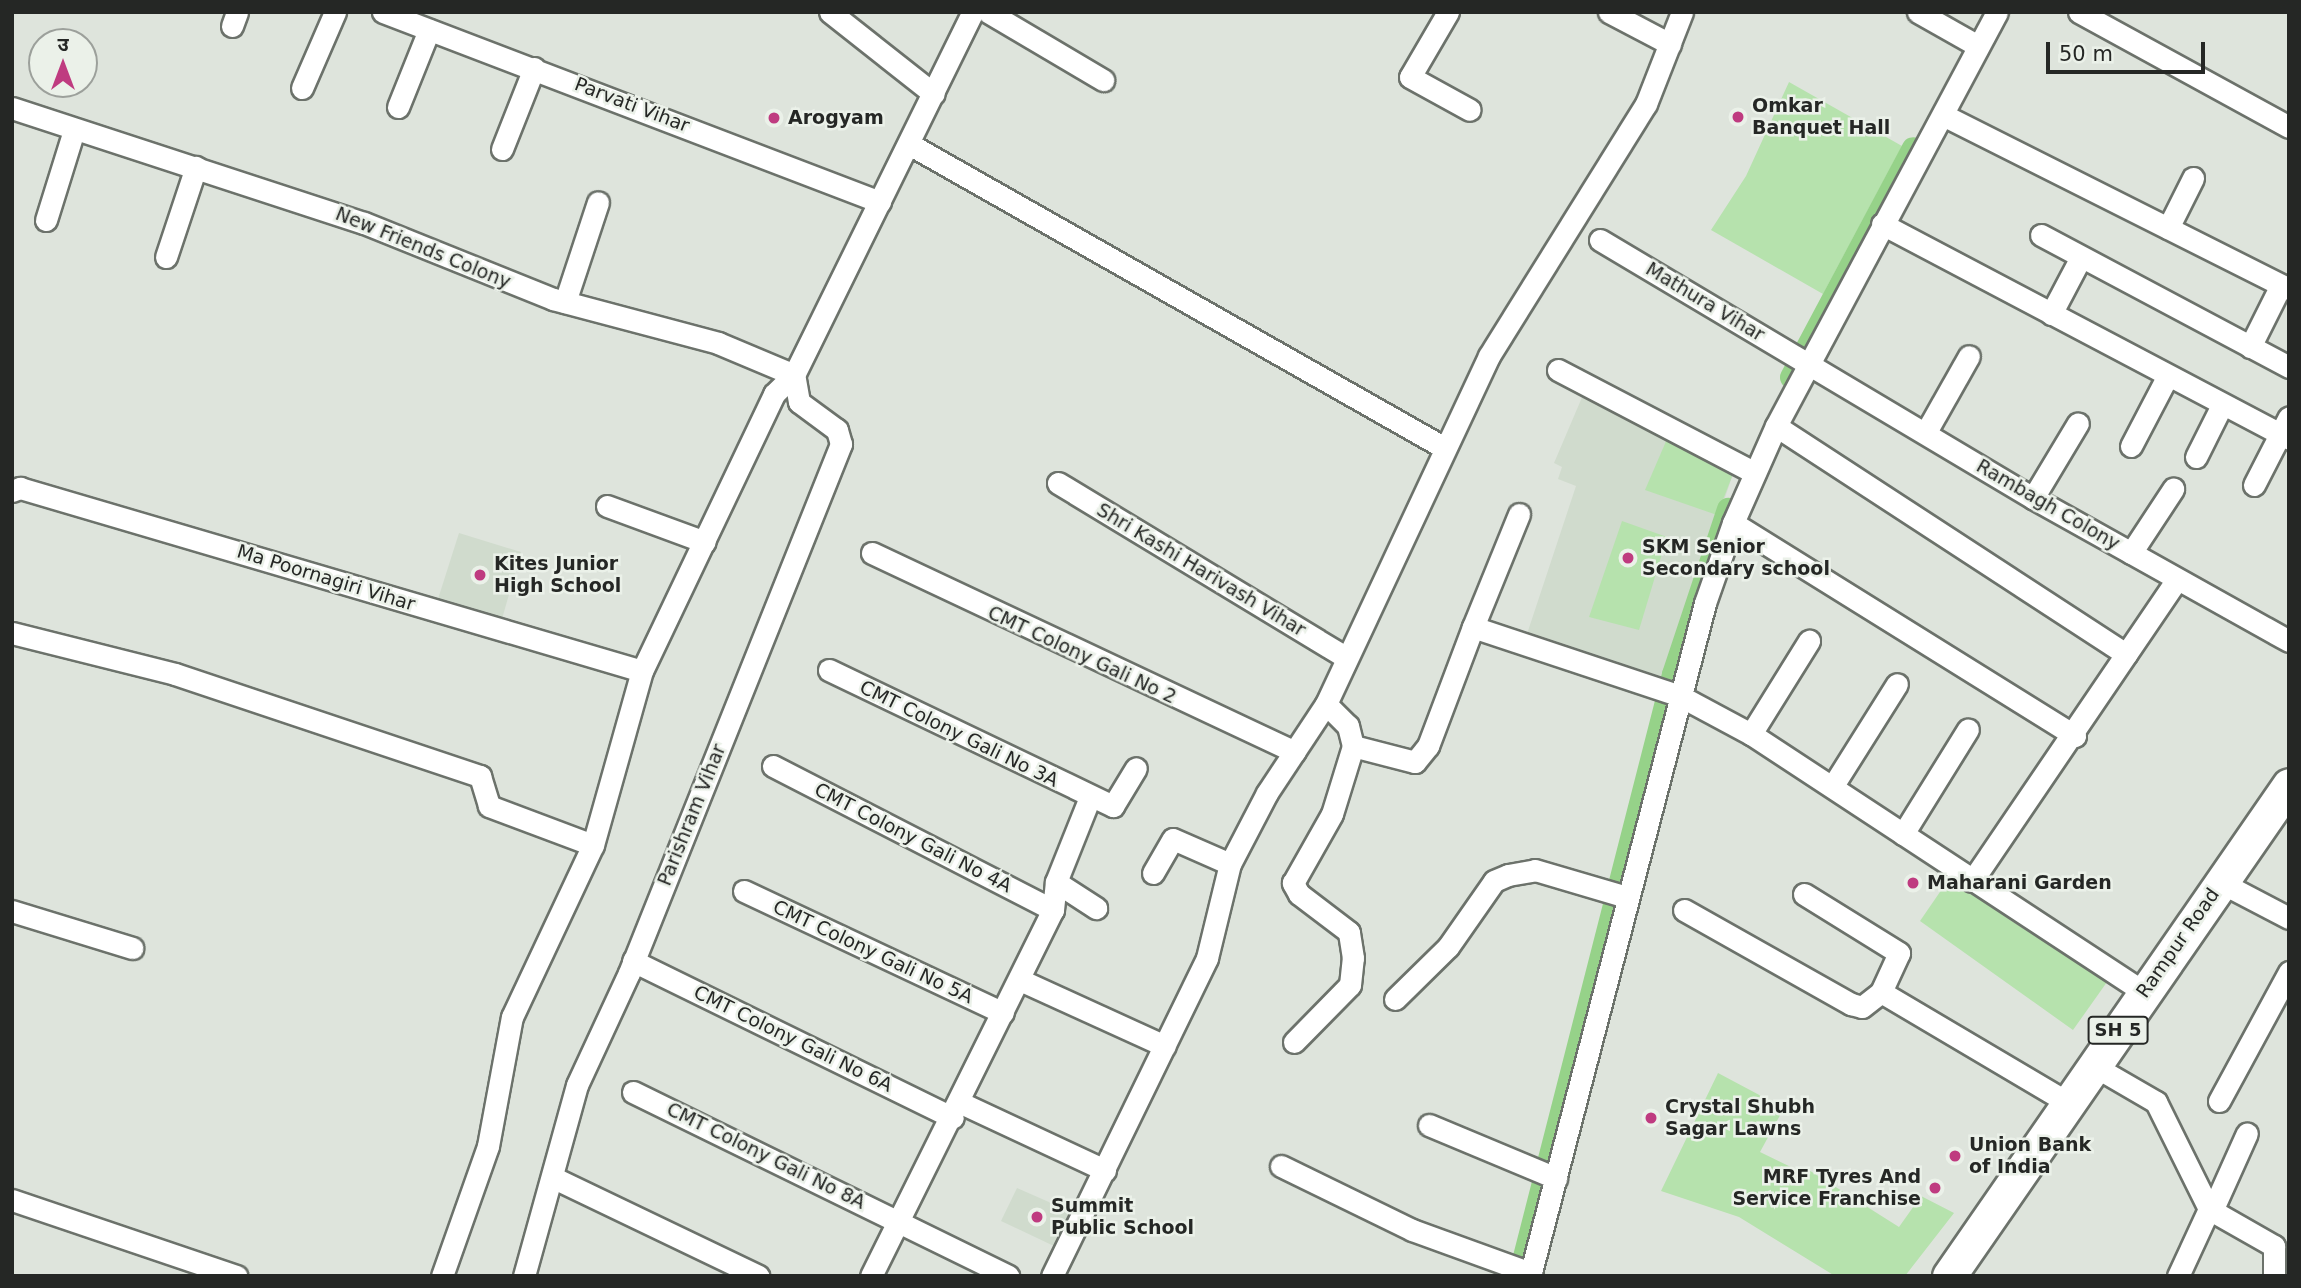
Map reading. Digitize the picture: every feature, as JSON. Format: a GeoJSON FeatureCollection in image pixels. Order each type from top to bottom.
{"type":"FeatureCollection","features":[{"type":"Feature","properties":{"kind":"main road","name":"Rampur Road"},"geometry":{"type":"LineString","coordinates":[[1949,1276],[2289,785]]}},
{"type":"Feature","properties":{"kind":"street"},"geometry":{"type":"LineString","coordinates":[[302,88],[335,12]]}},
{"type":"Feature","properties":{"kind":"street","name":"Parvati Vihar"},"geometry":{"type":"LineString","coordinates":[[383,12],[880,202]]}},
{"type":"Feature","properties":{"kind":"street"},"geometry":{"type":"LineString","coordinates":[[830,12],[934,94]]}},
{"type":"Feature","properties":{"kind":"street"},"geometry":{"type":"LineString","coordinates":[[442,1276],[488,1146],[512,1017],[593,845],[642,671],[774,394],[794,375],[973,12]]}},
{"type":"Feature","properties":{"kind":"street"},"geometry":{"type":"LineString","coordinates":[[988,12],[1103,80]]}},
{"type":"Feature","properties":{"kind":"street"},"geometry":{"type":"LineString","coordinates":[[1448,12],[1410,77],[1470,110]]}},
{"type":"Feature","properties":{"kind":"street"},"geometry":{"type":"LineString","coordinates":[[1609,12],[1670,44]]}},
{"type":"Feature","properties":{"kind":"street"},"geometry":{"type":"LineString","coordinates":[[1052,1276],[1207,958],[1230,864],[1294,752],[1326,704],[1345,657],[1443,447],[1489,356],[1646,104],[1682,12]]}},
{"type":"Feature","properties":{"kind":"street"},"geometry":{"type":"LineString","coordinates":[[1919,12],[1972,43]]}},
{"type":"Feature","properties":{"kind":"street"},"geometry":{"type":"LineString","coordinates":[[1281,1166],[1412,1230],[1525,1272],[1672,694],[1733,523],[1747,469],[1776,426],[1802,360],[1945,116],[1972,43],[1997,12]]}},
{"type":"Feature","properties":{"kind":"street"},"geometry":{"type":"LineString","coordinates":[[2079,12],[2289,127]]}},
{"type":"Feature","properties":{"kind":"street"},"geometry":{"type":"LineString","coordinates":[[398,107],[429,30]]}},
{"type":"Feature","properties":{"kind":"street"},"geometry":{"type":"LineString","coordinates":[[502,149],[534,68]]}},
{"type":"Feature","properties":{"kind":"street","name":"New Friends Colony"},"geometry":{"type":"LineString","coordinates":[[12,108],[389,232],[565,302],[718,343],[794,375]]}},
{"type":"Feature","properties":{"kind":"street"},"geometry":{"type":"LineString","coordinates":[[1945,116],[2286,285],[2250,347]]}},
{"type":"Feature","properties":{"kind":"street"},"geometry":{"type":"LineString","coordinates":[[46,220],[74,130]]}},
{"type":"Feature","properties":{"kind":"street"},"geometry":{"type":"LineString","coordinates":[[909,144],[1443,447]]}},
{"type":"Feature","properties":{"kind":"street"},"geometry":{"type":"LineString","coordinates":[[166,257],[196,167]]}},
{"type":"Feature","properties":{"kind":"street"},"geometry":{"type":"LineString","coordinates":[[2168,228],[2193,178]]}},
{"type":"Feature","properties":{"kind":"street"},"geometry":{"type":"LineString","coordinates":[[565,302],[598,202]]}},
{"type":"Feature","properties":{"kind":"street"},"geometry":{"type":"LineString","coordinates":[[1882,225],[2222,405],[2286,430],[2254,485]]}},
{"type":"Feature","properties":{"kind":"street"},"geometry":{"type":"LineString","coordinates":[[2041,235],[2289,367]]}},
{"type":"Feature","properties":{"kind":"street","name":"Mathura Vihar"},"geometry":{"type":"LineString","coordinates":[[1600,240],[1802,360]]}},
{"type":"Feature","properties":{"kind":"street"},"geometry":{"type":"LineString","coordinates":[[2051,314],[2081,257]]}},
{"type":"Feature","properties":{"kind":"street"},"geometry":{"type":"LineString","coordinates":[[1926,432],[1969,355]]}},
{"type":"Feature","properties":{"kind":"street","name":"Rambagh Colony"},"geometry":{"type":"LineString","coordinates":[[1802,360],[2176,581],[2289,641]]}},
{"type":"Feature","properties":{"kind":"street"},"geometry":{"type":"LineString","coordinates":[[1558,370],[1747,469]]}},
{"type":"Feature","properties":{"kind":"street","name":"Parishram Vihar"},"geometry":{"type":"LineString","coordinates":[[524,1276],[577,1085],[633,961],[841,444],[837,430],[799,402],[794,375]]}},
{"type":"Feature","properties":{"kind":"street"},"geometry":{"type":"LineString","coordinates":[[2131,446],[2168,377]]}},
{"type":"Feature","properties":{"kind":"street"},"geometry":{"type":"LineString","coordinates":[[2196,457],[2222,405]]}},
{"type":"Feature","properties":{"kind":"street"},"geometry":{"type":"LineString","coordinates":[[2033,498],[2078,423]]}},
{"type":"Feature","properties":{"kind":"street"},"geometry":{"type":"LineString","coordinates":[[1776,426],[2126,654]]}},
{"type":"Feature","properties":{"kind":"street","name":"Shri Kashi Harivash Vihar"},"geometry":{"type":"LineString","coordinates":[[1058,483],[1345,657]]}},
{"type":"Feature","properties":{"kind":"street","name":"Ma Poornagiri Vihar"},"geometry":{"type":"LineString","coordinates":[[12,491],[20,488],[642,671]]}},
{"type":"Feature","properties":{"kind":"street"},"geometry":{"type":"LineString","coordinates":[[2131,553],[2173,489]]}},
{"type":"Feature","properties":{"kind":"street"},"geometry":{"type":"LineString","coordinates":[[607,506],[705,542]]}},
{"type":"Feature","properties":{"kind":"street"},"geometry":{"type":"LineString","coordinates":[[1353,746],[1415,762],[1427,746],[1519,514]]}},
{"type":"Feature","properties":{"kind":"street"},"geometry":{"type":"LineString","coordinates":[[1733,523],[2074,736]]}},
{"type":"Feature","properties":{"kind":"street","name":"CMT Colony Gali No 2"},"geometry":{"type":"LineString","coordinates":[[872,553],[1294,752]]}},
{"type":"Feature","properties":{"kind":"street"},"geometry":{"type":"LineString","coordinates":[[1972,881],[2074,736],[2176,581]]}},
{"type":"Feature","properties":{"kind":"street"},"geometry":{"type":"LineString","coordinates":[[1473,627],[1672,694],[1751,734],[1834,783],[1972,881],[2144,992]]}},
{"type":"Feature","properties":{"kind":"street"},"geometry":{"type":"LineString","coordinates":[[12,633],[175,674],[480,776],[489,806],[593,845]]}},
{"type":"Feature","properties":{"kind":"street"},"geometry":{"type":"LineString","coordinates":[[1751,734],[1809,641]]}},
{"type":"Feature","properties":{"kind":"street","name":"CMT Colony Gali No 3A"},"geometry":{"type":"LineString","coordinates":[[829,670],[1090,797]]}},
{"type":"Feature","properties":{"kind":"street"},"geometry":{"type":"LineString","coordinates":[[1834,783],[1897,684]]}},
{"type":"Feature","properties":{"kind":"street"},"geometry":{"type":"LineString","coordinates":[[1294,1042],[1350,985],[1349,932],[1299,894],[1293,883],[1332,814],[1353,746],[1348,726],[1326,704]]}},
{"type":"Feature","properties":{"kind":"street"},"geometry":{"type":"LineString","coordinates":[[1903,834],[1968,729]]}},
{"type":"Feature","properties":{"kind":"street","name":"CMT Colony Gali No 4A"},"geometry":{"type":"LineString","coordinates":[[773,766],[1053,910]]}},
{"type":"Feature","properties":{"kind":"street"},"geometry":{"type":"LineString","coordinates":[[870,1276],[957,1110],[1053,910],[1056,882],[1090,797],[1113,806],[1136,768]]}},
{"type":"Feature","properties":{"kind":"street"},"geometry":{"type":"LineString","coordinates":[[1153,873],[1173,839],[1230,864]]}},
{"type":"Feature","properties":{"kind":"street"},"geometry":{"type":"LineString","coordinates":[[1395,999],[1448,947],[1494,881],[1535,870],[1621,895]]}},
{"type":"Feature","properties":{"kind":"street"},"geometry":{"type":"LineString","coordinates":[[1056,882],[1096,908]]}},
{"type":"Feature","properties":{"kind":"street"},"geometry":{"type":"LineString","coordinates":[[2220,882],[2289,918]]}},
{"type":"Feature","properties":{"kind":"street","name":"CMT Colony Gali No 5A"},"geometry":{"type":"LineString","coordinates":[[744,891],[1003,1013]]}},
{"type":"Feature","properties":{"kind":"street"},"geometry":{"type":"LineString","coordinates":[[1684,910],[1852,1004],[1862,1007],[1881,992],[1899,953],[1804,894]]}},
{"type":"Feature","properties":{"kind":"street"},"geometry":{"type":"LineString","coordinates":[[12,911],[132,948]]}},
{"type":"Feature","properties":{"kind":"street","name":"CMT Colony Gali No 6A"},"geometry":{"type":"LineString","coordinates":[[633,961],[957,1110],[1105,1170]]}},
{"type":"Feature","properties":{"kind":"street"},"geometry":{"type":"LineString","coordinates":[[2219,1101],[2289,972]]}},
{"type":"Feature","properties":{"kind":"street"},"geometry":{"type":"LineString","coordinates":[[1020,980],[1165,1046]]}},
{"type":"Feature","properties":{"kind":"street"},"geometry":{"type":"LineString","coordinates":[[1881,992],[2069,1103]]}},
{"type":"Feature","properties":{"kind":"street"},"geometry":{"type":"LineString","coordinates":[[2094,1066],[2156,1102],[2210,1210],[2274,1246],[2274,1276]]}},
{"type":"Feature","properties":{"kind":"street","name":"CMT Colony Gali No 8A"},"geometry":{"type":"LineString","coordinates":[[633,1092],[1007,1276]]}},
{"type":"Feature","properties":{"kind":"street"},"geometry":{"type":"LineString","coordinates":[[1429,1125],[1548,1175]]}},
{"type":"Feature","properties":{"kind":"street"},"geometry":{"type":"LineString","coordinates":[[2178,1276],[2247,1133]]}},
{"type":"Feature","properties":{"kind":"street"},"geometry":{"type":"LineString","coordinates":[[552,1177],[732,1270],[759,1276]]}},
{"type":"Feature","properties":{"kind":"street"},"geometry":{"type":"LineString","coordinates":[[12,1200],[237,1276]]}},
{"type":"Feature","properties":{"kind":"shaded area","name":"SKM Senior Secondary school"},"geometry":{"type":"Polygon","coordinates":[[[1583,395],[1733,474],[1662,683],[1526,637],[1576,486],[1558,479],[1562,467],[1554,463],[1583,395]]]}},
{"type":"Feature","properties":{"kind":"shaded area","name":"Kites Junior High School"},"geometry":{"type":"Polygon","coordinates":[[[459,533],[521,552],[502,619],[438,599],[459,533]]]}},
{"type":"Feature","properties":{"kind":"shaded area","name":"Summit Public School"},"geometry":{"type":"Polygon","coordinates":[[[1017,1188],[1074,1213],[1056,1247],[1001,1221],[1017,1188]]]}},
{"type":"Feature","properties":{"kind":"green space"},"geometry":{"type":"Polygon","coordinates":[[[1789,82],[1902,146],[1823,294],[1711,230],[1746,176],[1789,82]]]}},
{"type":"Feature","properties":{"kind":"green space"},"geometry":{"type":"Polygon","coordinates":[[[1667,439],[1733,474],[1717,515],[1645,490],[1667,439]]]}},
{"type":"Feature","properties":{"kind":"green space"},"geometry":{"type":"Polygon","coordinates":[[[1622,521],[1667,537],[1639,630],[1589,617],[1622,521]]]}},
{"type":"Feature","properties":{"kind":"green space"},"geometry":{"type":"Polygon","coordinates":[[[1953,873],[2010,920],[2107,982],[2073,1030],[1920,921],[1953,873]]]}},
{"type":"Feature","properties":{"kind":"green space"},"geometry":{"type":"Polygon","coordinates":[[[1718,1073],[1784,1108],[1760,1152],[1801,1172],[1804,1167],[1899,1227],[1921,1196],[1954,1213],[1905,1276],[1835,1276],[1739,1217],[1661,1191],[1718,1073]]]}},
{"type":"Feature","properties":{"kind":"waterway"},"geometry":{"type":"LineString","coordinates":[[1791,377],[1913,148]]}},
{"type":"Feature","properties":{"kind":"waterway"},"geometry":{"type":"LineString","coordinates":[[1519,1276],[1673,674],[1728,509]]}},
{"type":"Feature","properties":{"kind":"place","name":"Omkar Banquet Hall"},"geometry":{"type":"Point","coordinates":[1738,117]}},
{"type":"Feature","properties":{"kind":"place","name":"Arogyam"},"geometry":{"type":"Point","coordinates":[774,118]}},
{"type":"Feature","properties":{"kind":"place","name":"SKM Senior Secondary school"},"geometry":{"type":"Point","coordinates":[1628,558]}},
{"type":"Feature","properties":{"kind":"place","name":"Kites Junior High School"},"geometry":{"type":"Point","coordinates":[480,575]}},
{"type":"Feature","properties":{"kind":"place","name":"Maharani Garden"},"geometry":{"type":"Point","coordinates":[1913,883]}},
{"type":"Feature","properties":{"kind":"place","name":"Crystal Shubh Sagar Lawns"},"geometry":{"type":"Point","coordinates":[1651,1118]}},
{"type":"Feature","properties":{"kind":"place","name":"Union Bank of India"},"geometry":{"type":"Point","coordinates":[1955,1156]}},
{"type":"Feature","properties":{"kind":"place","name":"MRF Tyres And Service Franchise"},"geometry":{"type":"Point","coordinates":[1935,1188]}},
{"type":"Feature","properties":{"kind":"place","name":"Summit Public School"},"geometry":{"type":"Point","coordinates":[1037,1217]}}]}
